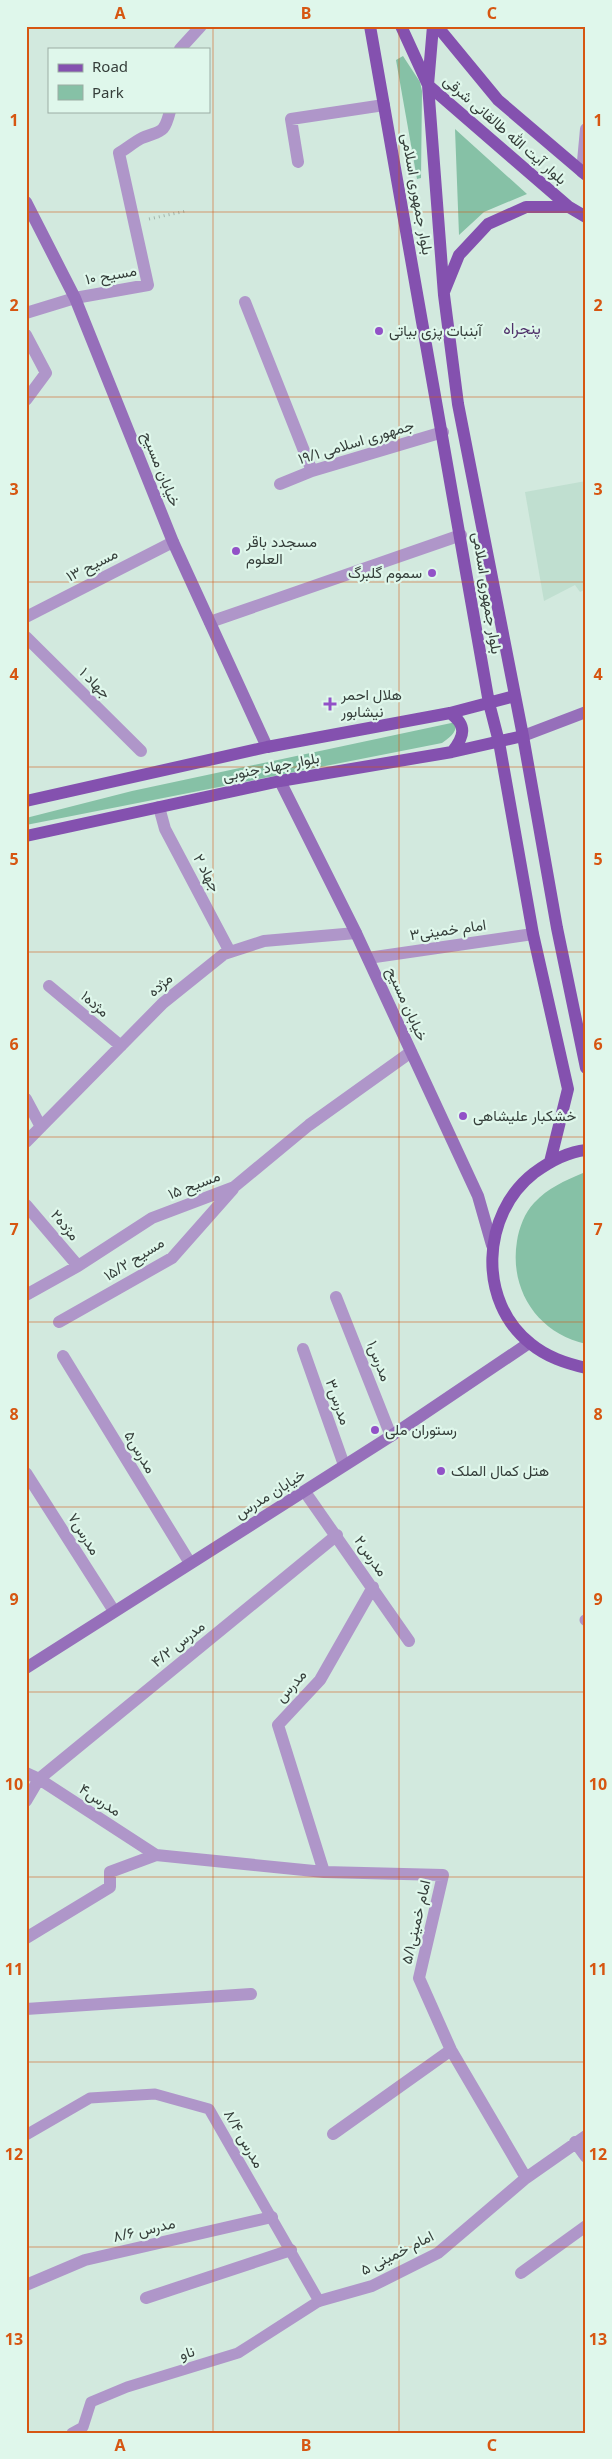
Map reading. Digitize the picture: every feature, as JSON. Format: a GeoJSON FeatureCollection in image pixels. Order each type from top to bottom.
{"type":"FeatureCollection","features":[{"type":"Feature","properties":{"kind":"main road","name":"بلوار جمهوری اسلامی"},"geometry":{"type":"LineString","coordinates":[[370,26],[462,535],[489,703],[499,742],[533,934],[568,1089],[550,1162]]}},
{"type":"Feature","properties":{"kind":"main road"},"geometry":{"type":"LineString","coordinates":[[401,26],[428,85]]}},
{"type":"Feature","properties":{"kind":"main road","name":"بلوار جمهوری اسلامی"},"geometry":{"type":"LineString","coordinates":[[435,26],[428,85],[444,295],[458,404],[523,736],[557,928],[586,1068]]}},
{"type":"Feature","properties":{"kind":"main road","name":"بلوار آیت الله طالقانی شرقی"},"geometry":{"type":"LineString","coordinates":[[435,26],[498,100],[584,174]]}},
{"type":"Feature","properties":{"kind":"main road","name":"بلوار آیت الله طالقانی شرقی"},"geometry":{"type":"LineString","coordinates":[[428,85],[569,206],[586,217]]}},
{"type":"Feature","properties":{"kind":"main road"},"geometry":{"type":"LineString","coordinates":[[444,295],[459,255],[488,224],[526,207],[569,206]]}},
{"type":"Feature","properties":{"kind":"main road","name":"بلوار جهاد جنوبی"},"geometry":{"type":"LineString","coordinates":[[26,801],[267,747],[450,713],[515,696]]}},
{"type":"Feature","properties":{"kind":"main road"},"geometry":{"type":"LineString","coordinates":[[450,713],[459,720],[462,729],[461,742],[452,752]]}},
{"type":"Feature","properties":{"kind":"main road","name":"بلوار جهاد جنوبی"},"geometry":{"type":"LineString","coordinates":[[26,836],[280,781],[452,752],[523,736]]}},
{"type":"Feature","properties":{"kind":"main road"},"geometry":{"type":"LineString","coordinates":[[586,1150],[550,1162],[522,1183],[502,1211],[492,1245],[493,1281],[506,1315],[529,1343],[558,1361],[586,1368]]}},
{"type":"Feature","properties":{"kind":"street"},"geometry":{"type":"LineString","coordinates":[[181,48],[201,26]]}},
{"type":"Feature","properties":{"kind":"street"},"geometry":{"type":"LineString","coordinates":[[298,162],[291,119],[384,105]]}},
{"type":"Feature","properties":{"kind":"street"},"geometry":{"type":"LineString","coordinates":[[134,222],[119,153],[142,138],[156,135],[166,127],[170,112]]}},
{"type":"Feature","properties":{"kind":"street"},"geometry":{"type":"LineString","coordinates":[[584,174],[586,129]]}},
{"type":"Feature","properties":{"kind":"street","name":"خیابان مسیح"},"geometry":{"type":"LineString","coordinates":[[26,202],[75,298],[173,542],[267,747]]}},
{"type":"Feature","properties":{"kind":"street","name":"مسیح ۱۰"},"geometry":{"type":"LineString","coordinates":[[75,298],[148,285],[134,222]]}},
{"type":"Feature","properties":{"kind":"street"},"geometry":{"type":"LineString","coordinates":[[26,313],[75,298]]}},
{"type":"Feature","properties":{"kind":"street"},"geometry":{"type":"LineString","coordinates":[[246,302],[312,472]]}},
{"type":"Feature","properties":{"kind":"street"},"geometry":{"type":"LineString","coordinates":[[26,335],[46,373],[26,400]]}},
{"type":"Feature","properties":{"kind":"street","name":"جمهوری اسلامی ۱۹/۱"},"geometry":{"type":"LineString","coordinates":[[280,484],[312,472],[443,432]]}},
{"type":"Feature","properties":{"kind":"street"},"geometry":{"type":"LineString","coordinates":[[210,622],[462,535]]}},
{"type":"Feature","properties":{"kind":"street","name":"مسیح ۱۳"},"geometry":{"type":"LineString","coordinates":[[26,617],[173,542]]}},
{"type":"Feature","properties":{"kind":"street","name":"جهاد ۱"},"geometry":{"type":"LineString","coordinates":[[26,637],[141,751]]}},
{"type":"Feature","properties":{"kind":"street"},"geometry":{"type":"LineString","coordinates":[[523,736],[586,712]]}},
{"type":"Feature","properties":{"kind":"street","name":"خیابان مسیح"},"geometry":{"type":"LineString","coordinates":[[280,781],[368,958],[478,1196],[492,1245]]}},
{"type":"Feature","properties":{"kind":"street","name":"جهاد ۲"},"geometry":{"type":"LineString","coordinates":[[159,807],[165,829],[230,952]]}},
{"type":"Feature","properties":{"kind":"street","name":"مژده"},"geometry":{"type":"LineString","coordinates":[[26,1142],[163,1003],[224,954],[264,941],[356,933]]}},
{"type":"Feature","properties":{"kind":"street","name":"امام خمینی۳"},"geometry":{"type":"LineString","coordinates":[[368,958],[533,934]]}},
{"type":"Feature","properties":{"kind":"street","name":"مژده۱"},"geometry":{"type":"LineString","coordinates":[[49,986],[121,1046]]}},
{"type":"Feature","properties":{"kind":"street","name":"مسیح ۱۵"},"geometry":{"type":"LineString","coordinates":[[26,1295],[78,1266],[152,1218],[234,1187],[309,1125],[410,1052]]}},
{"type":"Feature","properties":{"kind":"street"},"geometry":{"type":"LineString","coordinates":[[26,1099],[41,1127]]}},
{"type":"Feature","properties":{"kind":"street","name":"مسیح ۱۵/۲"},"geometry":{"type":"LineString","coordinates":[[59,1322],[172,1258],[234,1187]]}},
{"type":"Feature","properties":{"kind":"street","name":"مژده۲"},"geometry":{"type":"LineString","coordinates":[[26,1205],[78,1266]]}},
{"type":"Feature","properties":{"kind":"street","name":"مدرس۱"},"geometry":{"type":"LineString","coordinates":[[336,1297],[391,1436]]}},
{"type":"Feature","properties":{"kind":"street","name":"خیابان مدرس"},"geometry":{"type":"LineString","coordinates":[[26,1668],[305,1492],[529,1343]]}},
{"type":"Feature","properties":{"kind":"street","name":"مدرس۳"},"geometry":{"type":"LineString","coordinates":[[303,1349],[344,1465]]}},
{"type":"Feature","properties":{"kind":"street","name":"مدرس۵"},"geometry":{"type":"LineString","coordinates":[[63,1356],[190,1563]]}},
{"type":"Feature","properties":{"kind":"street","name":"مدرس۷"},"geometry":{"type":"LineString","coordinates":[[26,1474],[114,1612]]}},
{"type":"Feature","properties":{"kind":"street","name":"مدرس۲"},"geometry":{"type":"LineString","coordinates":[[305,1492],[373,1586],[409,1641]]}},
{"type":"Feature","properties":{"kind":"street","name":"مدرس ۴/۲"},"geometry":{"type":"LineString","coordinates":[[38,1779],[337,1535]]}},
{"type":"Feature","properties":{"kind":"street","name":"مدرس"},"geometry":{"type":"LineString","coordinates":[[324,1872],[278,1724],[320,1680],[373,1586]]}},
{"type":"Feature","properties":{"kind":"street","name":"مدرس۴"},"geometry":{"type":"LineString","coordinates":[[26,1773],[156,1855]]}},
{"type":"Feature","properties":{"kind":"street"},"geometry":{"type":"LineString","coordinates":[[26,1801],[38,1779]]}},
{"type":"Feature","properties":{"kind":"street"},"geometry":{"type":"LineString","coordinates":[[26,1938],[110,1887],[110,1872],[156,1855]]}},
{"type":"Feature","properties":{"kind":"street","name":"امام خمینی۵/۱"},"geometry":{"type":"LineString","coordinates":[[156,1855],[324,1872],[443,1874],[419,1978],[452,2050],[526,2178]]}},
{"type":"Feature","properties":{"kind":"street"},"geometry":{"type":"LineString","coordinates":[[26,2009],[251,1994]]}},
{"type":"Feature","properties":{"kind":"street"},"geometry":{"type":"LineString","coordinates":[[333,2134],[452,2050]]}},
{"type":"Feature","properties":{"kind":"street"},"geometry":{"type":"LineString","coordinates":[[581,2139],[586,2157]]}},
{"type":"Feature","properties":{"kind":"street","name":"امام خمینی ۵"},"geometry":{"type":"LineString","coordinates":[[318,2300],[372,2286],[438,2253],[526,2178],[581,2139]]}},
{"type":"Feature","properties":{"kind":"street","name":"مدرس ۸/۶"},"geometry":{"type":"LineString","coordinates":[[26,2285],[85,2260],[272,2217]]}},
{"type":"Feature","properties":{"kind":"street"},"geometry":{"type":"LineString","coordinates":[[521,2274],[586,2226]]}},
{"type":"Feature","properties":{"kind":"street"},"geometry":{"type":"LineString","coordinates":[[146,2298],[291,2250]]}},
{"type":"Feature","properties":{"kind":"lane","name":"مدرس ۸/۴"},"geometry":{"type":"LineString","coordinates":[[26,2135],[90,2098],[155,2094],[209,2109],[318,2300]]}},
{"type":"Feature","properties":{"kind":"lane","name":"ناو"},"geometry":{"type":"LineString","coordinates":[[72,2433],[83,2428],[91,2402],[127,2387],[238,2353],[318,2300]]}},
{"type":"Feature","properties":{"kind":"path"},"geometry":{"type":"LineString","coordinates":[[134,222],[186,211]]}},
{"type":"Feature","properties":{"kind":"shaded area"},"geometry":{"type":"Polygon","coordinates":[[[586,481],[586,589],[580,592],[575,585],[544,601],[525,492],[586,481]]]}},
{"type":"Feature","properties":{"kind":"green space"},"geometry":{"type":"Polygon","coordinates":[[[403,56],[420,82],[422,91],[421,178],[417,179],[396,60],[403,56]]]}},
{"type":"Feature","properties":{"kind":"green space"},"geometry":{"type":"Polygon","coordinates":[[[455,129],[527,194],[484,212],[459,235],[455,129]]]}},
{"type":"Feature","properties":{"kind":"green space"},"geometry":{"type":"Polygon","coordinates":[[[456,722],[454,732],[442,743],[26,825],[26,818],[132,791],[456,722]]]}},
{"type":"Feature","properties":{"kind":"green space"},"geometry":{"type":"Polygon","coordinates":[[[586,1173],[586,1344],[553,1330],[530,1306],[522,1292],[516,1259],[519,1231],[531,1207],[551,1189],[586,1173]]]}},
{"type":"Feature","properties":{"kind":"place","name":"آبنبات پزی بیاتی"},"geometry":{"type":"Point","coordinates":[379,331]}},
{"type":"Feature","properties":{"kind":"place","name":"مسجدد باقر العلوم"},"geometry":{"type":"Point","coordinates":[236,551]}},
{"type":"Feature","properties":{"kind":"place","name":"سموم گلبرگ"},"geometry":{"type":"Point","coordinates":[432,573]}},
{"type":"Feature","properties":{"kind":"place","name":"هلال احمر نیشابور"},"geometry":{"type":"Point","coordinates":[330,704]}},
{"type":"Feature","properties":{"kind":"place","name":"خشکبار علیشاهی"},"geometry":{"type":"Point","coordinates":[463,1116]}},
{"type":"Feature","properties":{"kind":"place","name":"رستوران ملی"},"geometry":{"type":"Point","coordinates":[375,1430]}},
{"type":"Feature","properties":{"kind":"place","name":"هتل کمال الملک"},"geometry":{"type":"Point","coordinates":[441,1471]}},
{"type":"Feature","properties":{"kind":"district","name":"پنجراه"},"geometry":{"type":"Point","coordinates":[522,328]}}]}
